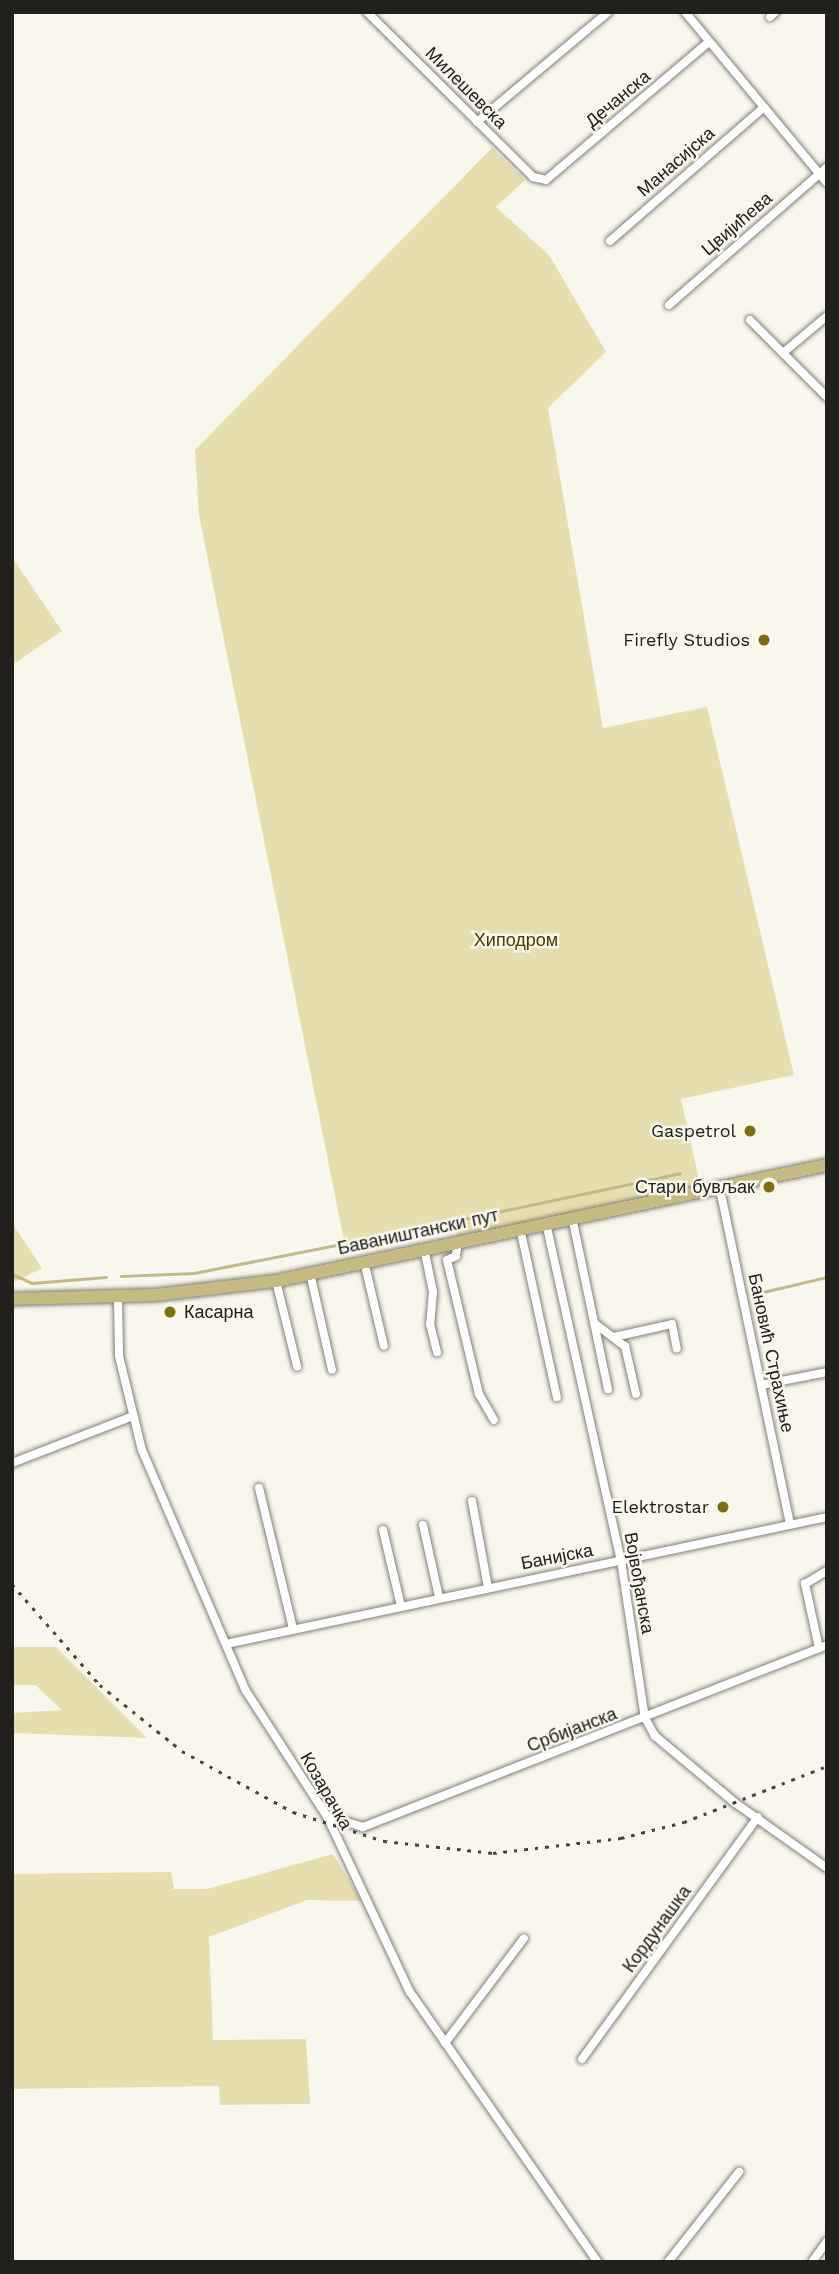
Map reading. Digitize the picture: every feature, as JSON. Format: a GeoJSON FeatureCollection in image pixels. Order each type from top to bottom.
{"type":"FeatureCollection","features":[{"type":"Feature","properties":{"kind":"main road","name":"Баваништански пут"},"geometry":{"type":"LineString","coordinates":[[12,1299],[118,1297],[276,1281],[827,1165]]}},
{"type":"Feature","properties":{"kind":"street"},"geometry":{"type":"LineString","coordinates":[[477,122],[608,12]]}},
{"type":"Feature","properties":{"kind":"street"},"geometry":{"type":"LineString","coordinates":[[685,12],[827,183]]}},
{"type":"Feature","properties":{"kind":"street","name":"Милешевска"},"geometry":{"type":"LineString","coordinates":[[370,13],[533,177],[546,180]]}},
{"type":"Feature","properties":{"kind":"street","name":"Дечанска"},"geometry":{"type":"LineString","coordinates":[[546,180],[709,42]]}},
{"type":"Feature","properties":{"kind":"street","name":"Манасијска"},"geometry":{"type":"LineString","coordinates":[[610,241],[764,107]]}},
{"type":"Feature","properties":{"kind":"street","name":"Цвијићева"},"geometry":{"type":"LineString","coordinates":[[669,305],[827,167]]}},
{"type":"Feature","properties":{"kind":"street"},"geometry":{"type":"LineString","coordinates":[[783,353],[827,316]]}},
{"type":"Feature","properties":{"kind":"street"},"geometry":{"type":"LineString","coordinates":[[750,320],[827,397]]}},
{"type":"Feature","properties":{"kind":"street","name":"Бановић Страхиње"},"geometry":{"type":"LineString","coordinates":[[720,1189],[790,1524]]}},
{"type":"Feature","properties":{"kind":"street"},"geometry":{"type":"LineString","coordinates":[[572,1217],[608,1389]]}},
{"type":"Feature","properties":{"kind":"street","name":"Војвођанска"},"geometry":{"type":"LineString","coordinates":[[546,1223],[621,1560],[645,1718],[655,1736],[827,1868]]}},
{"type":"Feature","properties":{"kind":"street"},"geometry":{"type":"LineString","coordinates":[[520,1228],[557,1397]]}},
{"type":"Feature","properties":{"kind":"street"},"geometry":{"type":"LineString","coordinates":[[458,1241],[456,1256],[447,1260],[479,1394],[494,1420]]}},
{"type":"Feature","properties":{"kind":"street"},"geometry":{"type":"LineString","coordinates":[[424,1248],[433,1292],[430,1324],[438,1352]]}},
{"type":"Feature","properties":{"kind":"street"},"geometry":{"type":"LineString","coordinates":[[364,1261],[384,1346]]}},
{"type":"Feature","properties":{"kind":"street"},"geometry":{"type":"LineString","coordinates":[[310,1273],[332,1370]]}},
{"type":"Feature","properties":{"kind":"street"},"geometry":{"type":"LineString","coordinates":[[276,1281],[297,1366]]}},
{"type":"Feature","properties":{"kind":"street","name":"Козарачка"},"geometry":{"type":"LineString","coordinates":[[118,1297],[119,1356],[142,1450],[246,1691],[327,1816],[410,1992],[598,2262]]}},
{"type":"Feature","properties":{"kind":"street"},"geometry":{"type":"LineString","coordinates":[[594,1323],[625,1346],[636,1394]]}},
{"type":"Feature","properties":{"kind":"street"},"geometry":{"type":"LineString","coordinates":[[614,1337],[672,1324],[677,1349]]}},
{"type":"Feature","properties":{"kind":"street"},"geometry":{"type":"LineString","coordinates":[[761,1385],[827,1372]]}},
{"type":"Feature","properties":{"kind":"street"},"geometry":{"type":"LineString","coordinates":[[12,1464],[133,1416]]}},
{"type":"Feature","properties":{"kind":"street"},"geometry":{"type":"LineString","coordinates":[[259,1488],[293,1629]]}},
{"type":"Feature","properties":{"kind":"street"},"geometry":{"type":"LineString","coordinates":[[472,1501],[488,1587]]}},
{"type":"Feature","properties":{"kind":"street","name":"Банијска"},"geometry":{"type":"LineString","coordinates":[[226,1644],[827,1517]]}},
{"type":"Feature","properties":{"kind":"street"},"geometry":{"type":"LineString","coordinates":[[423,1525],[439,1597]]}},
{"type":"Feature","properties":{"kind":"street"},"geometry":{"type":"LineString","coordinates":[[383,1530],[401,1606]]}},
{"type":"Feature","properties":{"kind":"street"},"geometry":{"type":"LineString","coordinates":[[823,1646],[805,1584],[827,1572]]}},
{"type":"Feature","properties":{"kind":"street","name":"Србијанска"},"geometry":{"type":"LineString","coordinates":[[327,1816],[363,1827],[823,1646]]}},
{"type":"Feature","properties":{"kind":"street","name":"Кордунашка"},"geometry":{"type":"LineString","coordinates":[[582,2059],[758,1817]]}},
{"type":"Feature","properties":{"kind":"street"},"geometry":{"type":"LineString","coordinates":[[446,2043],[524,1938]]}},
{"type":"Feature","properties":{"kind":"street"},"geometry":{"type":"LineString","coordinates":[[668,2262],[739,2172]]}},
{"type":"Feature","properties":{"kind":"street"},"geometry":{"type":"LineString","coordinates":[[812,2262],[827,2241]]}},
{"type":"Feature","properties":{"kind":"green space","name":"Хиподром"},"geometry":{"type":"Polygon","coordinates":[[[492,148],[525,180],[496,207],[549,255],[606,352],[548,408],[603,728],[707,707],[794,1075],[681,1099],[702,1193],[458,1241],[456,1225],[345,1246],[199,515],[195,450],[492,148]]]}},
{"type":"Feature","properties":{"kind":"green space"},"geometry":{"type":"Polygon","coordinates":[[[12,557],[62,631],[12,665],[12,557]]]}},
{"type":"Feature","properties":{"kind":"green space"},"geometry":{"type":"Polygon","coordinates":[[[12,1223],[42,1268],[17,1281],[12,1281],[12,1223]]]}},
{"type":"Feature","properties":{"kind":"green space"},"geometry":{"type":"Polygon","coordinates":[[[12,1647],[56,1647],[147,1738],[12,1733],[12,1713],[62,1710],[35,1685],[12,1685],[12,1647]]]}},
{"type":"Feature","properties":{"kind":"green space"},"geometry":{"type":"Polygon","coordinates":[[[333,1854],[362,1901],[307,1900],[209,1937],[213,2040],[306,2039],[310,2104],[220,2105],[219,2086],[12,2089],[12,1874],[171,1872],[174,1889],[207,1889],[333,1854]]]}},
{"type":"Feature","properties":{"kind":"waterway"},"geometry":{"type":"LineString","coordinates":[[441,1224],[680,1173]]}},
{"type":"Feature","properties":{"kind":"waterway"},"geometry":{"type":"LineString","coordinates":[[121,1276],[194,1273],[428,1227]]}},
{"type":"Feature","properties":{"kind":"waterway"},"geometry":{"type":"LineString","coordinates":[[12,1274],[32,1283],[106,1277]]}},
{"type":"Feature","properties":{"kind":"waterway"},"geometry":{"type":"LineString","coordinates":[[755,1294],[827,1277]]}},
{"type":"Feature","properties":{"kind":"railway"},"geometry":{"type":"LineString","coordinates":[[12,1584],[100,1685],[182,1751],[293,1812],[384,1841],[493,1853],[621,1838],[684,1822],[827,1766]]}},
{"type":"Feature","properties":{"kind":"place","name":"Firefly Studios"},"geometry":{"type":"Point","coordinates":[764,640]}},
{"type":"Feature","properties":{"kind":"place","name":"Gaspetrol"},"geometry":{"type":"Point","coordinates":[750,1131]}},
{"type":"Feature","properties":{"kind":"place","name":"Стари бувљак"},"geometry":{"type":"Point","coordinates":[769,1187]}},
{"type":"Feature","properties":{"kind":"place","name":"Касарна"},"geometry":{"type":"Point","coordinates":[170,1312]}},
{"type":"Feature","properties":{"kind":"place","name":"Elektrostar"},"geometry":{"type":"Point","coordinates":[723,1507]}}]}
